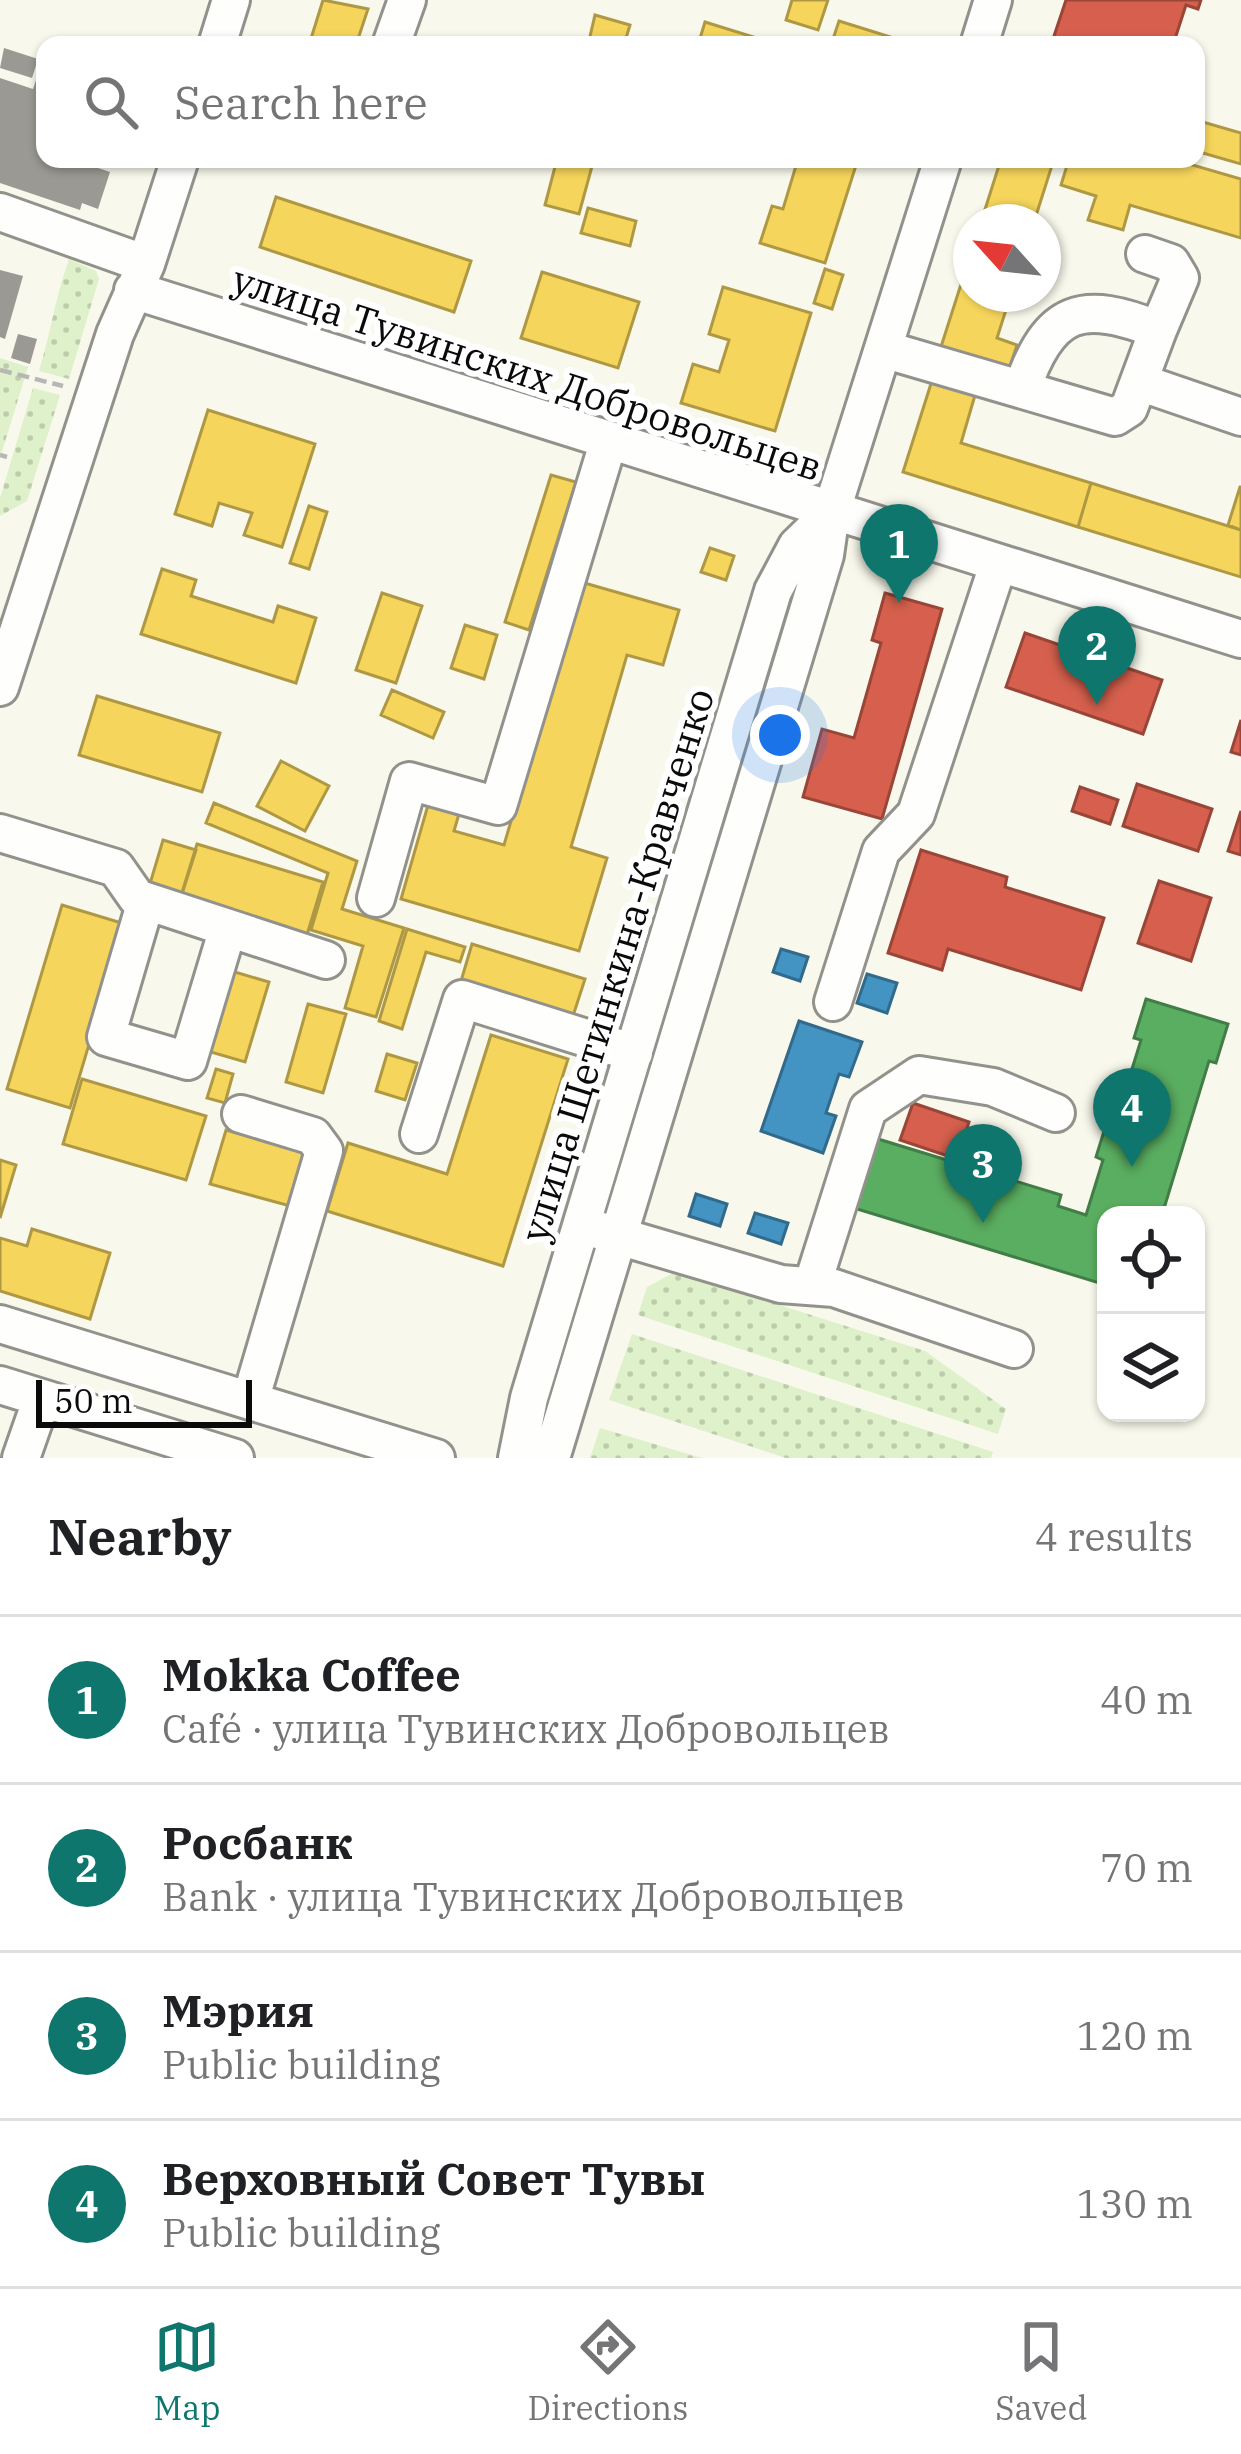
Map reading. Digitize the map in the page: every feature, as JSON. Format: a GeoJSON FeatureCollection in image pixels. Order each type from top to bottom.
{"type":"FeatureCollection","features":[{"type":"Feature","properties":{"kind":"street"},"geometry":{"type":"LineString","coordinates":[[220,36],[231,0]]}},
{"type":"Feature","properties":{"kind":"street"},"geometry":{"type":"LineString","coordinates":[[394,36],[407,0]]}},
{"type":"Feature","properties":{"kind":"street"},"geometry":{"type":"LineString","coordinates":[[982,36],[993,0]]}},
{"type":"Feature","properties":{"kind":"street"},"geometry":{"type":"LineString","coordinates":[[0,687],[177,168]]}},
{"type":"Feature","properties":{"kind":"street","name":"улица Щетинкина-Кравченко"},"geometry":{"type":"LineString","coordinates":[[551,1458],[825,555],[831,514],[940,168]]}},
{"type":"Feature","properties":{"kind":"street","name":"улица Тувинских Добровольцев"},"geometry":{"type":"LineString","coordinates":[[0,212],[139,277],[608,443],[1241,639]]}},
{"type":"Feature","properties":{"kind":"street"},"geometry":{"type":"LineString","coordinates":[[883,349],[1115,417],[1129,408],[1180,278],[1171,263],[1145,254]]}},
{"type":"Feature","properties":{"kind":"street"},"geometry":{"type":"LineString","coordinates":[[1022,389],[1040,342],[1071,316],[1111,314],[1158,330]]}},
{"type":"Feature","properties":{"kind":"street"},"geometry":{"type":"LineString","coordinates":[[1138,382],[1241,417]]}},
{"type":"Feature","properties":{"kind":"street"},"geometry":{"type":"LineString","coordinates":[[376,898],[409,781],[498,806],[608,443]]}},
{"type":"Feature","properties":{"kind":"street","name":"улица Щетинкина-Кравченко"},"geometry":{"type":"LineString","coordinates":[[517,1458],[529,1398],[773,591],[797,546],[831,514]]}},
{"type":"Feature","properties":{"kind":"street"},"geometry":{"type":"LineString","coordinates":[[833,1002],[881,851],[916,814],[998,565]]}},
{"type":"Feature","properties":{"kind":"street"},"geometry":{"type":"LineString","coordinates":[[0,833],[116,868],[137,898],[326,960]]}},
{"type":"Feature","properties":{"kind":"street"},"geometry":{"type":"LineString","coordinates":[[146,901],[106,1036],[188,1061],[228,928]]}},
{"type":"Feature","properties":{"kind":"street"},"geometry":{"type":"LineString","coordinates":[[419,1134],[462,999],[634,1053]]}},
{"type":"Feature","properties":{"kind":"street"},"geometry":{"type":"LineString","coordinates":[[812,1286],[868,1109],[919,1075],[993,1087],[1056,1113]]}},
{"type":"Feature","properties":{"kind":"street"},"geometry":{"type":"LineString","coordinates":[[241,1114],[313,1136],[324,1151],[250,1401]]}},
{"type":"Feature","properties":{"kind":"street"},"geometry":{"type":"LineString","coordinates":[[583,1225],[781,1284],[834,1288],[1014,1348]]}},
{"type":"Feature","properties":{"kind":"street"},"geometry":{"type":"LineString","coordinates":[[0,1324],[436,1458]]}},
{"type":"Feature","properties":{"kind":"street"},"geometry":{"type":"LineString","coordinates":[[0,1384],[235,1458]]}},
{"type":"Feature","properties":{"kind":"street"},"geometry":{"type":"LineString","coordinates":[[21,1458],[42,1398]]}},
{"type":"Feature","properties":{"kind":"path"},"geometry":{"type":"LineString","coordinates":[[0,370],[69,388]]}},
{"type":"Feature","properties":{"kind":"green space"},"geometry":{"type":"Polygon","coordinates":[[[69,259],[96,271],[99,279],[69,379],[39,371],[69,259]]]}},
{"type":"Feature","properties":{"kind":"green space"},"geometry":{"type":"Polygon","coordinates":[[[0,358],[28,367],[0,458],[0,358]]]}},
{"type":"Feature","properties":{"kind":"green space"},"geometry":{"type":"Polygon","coordinates":[[[33,388],[60,395],[27,501],[0,516],[0,498],[33,388]]]}},
{"type":"Feature","properties":{"kind":"green space"},"geometry":{"type":"Polygon","coordinates":[[[675,1272],[925,1351],[1006,1409],[998,1434],[638,1315],[647,1287],[675,1272]]]}},
{"type":"Feature","properties":{"kind":"green space"},"geometry":{"type":"Polygon","coordinates":[[[632,1334],[993,1452],[991,1458],[786,1458],[609,1400],[632,1334]]]}},
{"type":"Feature","properties":{"kind":"green space"},"geometry":{"type":"Polygon","coordinates":[[[600,1428],[702,1458],[590,1458],[600,1428]]]}},
{"type":"Feature","properties":{"kind":"building: Homes"},"geometry":{"type":"Polygon","coordinates":[[[323,0],[368,9],[359,36],[312,36],[323,0]]]}},
{"type":"Feature","properties":{"kind":"building: Homes"},"geometry":{"type":"Polygon","coordinates":[[[792,0],[828,0],[818,30],[786,20],[792,0]]]}},
{"type":"Feature","properties":{"kind":"building: Homes"},"geometry":{"type":"Polygon","coordinates":[[[595,15],[630,25],[627,36],[590,36],[595,15]]]}},
{"type":"Feature","properties":{"kind":"building: Homes"},"geometry":{"type":"Polygon","coordinates":[[[839,21],[887,36],[834,36],[839,21]]]}},
{"type":"Feature","properties":{"kind":"building: Homes"},"geometry":{"type":"Polygon","coordinates":[[[705,22],[750,36],[701,36],[705,22]]]}},
{"type":"Feature","properties":{"kind":"building: Homes"},"geometry":{"type":"Polygon","coordinates":[[[1205,123],[1241,133],[1241,164],[1205,154],[1205,123]]]}},
{"type":"Feature","properties":{"kind":"building: Homes"},"geometry":{"type":"Polygon","coordinates":[[[555,168],[592,168],[579,214],[545,205],[555,168]]]}},
{"type":"Feature","properties":{"kind":"building: Homes"},"geometry":{"type":"Polygon","coordinates":[[[795,168],[855,168],[825,263],[760,243],[772,206],[783,209],[795,168]]]}},
{"type":"Feature","properties":{"kind":"building: Homes"},"geometry":{"type":"Polygon","coordinates":[[[998,168],[1051,168],[1040,204],[987,204],[998,168]]]}},
{"type":"Feature","properties":{"kind":"building: Homes"},"geometry":{"type":"Polygon","coordinates":[[[1066,168],[1203,168],[1241,179],[1241,238],[1130,205],[1123,230],[1088,220],[1096,196],[1061,185],[1066,168]]]}},
{"type":"Feature","properties":{"kind":"building: Homes"},"geometry":{"type":"Polygon","coordinates":[[[276,197],[471,261],[454,312],[260,247],[276,197]]]}},
{"type":"Feature","properties":{"kind":"building: Homes"},"geometry":{"type":"Polygon","coordinates":[[[588,208],[636,221],[630,246],[581,233],[588,208]]]}},
{"type":"Feature","properties":{"kind":"building: Homes"},"geometry":{"type":"Polygon","coordinates":[[[825,269],[843,275],[832,309],[814,303],[825,269]]]}},
{"type":"Feature","properties":{"kind":"building: Homes"},"geometry":{"type":"Polygon","coordinates":[[[542,272],[639,302],[618,368],[521,338],[542,272]]]}},
{"type":"Feature","properties":{"kind":"building: Homes"},"geometry":{"type":"Polygon","coordinates":[[[723,287],[811,313],[775,431],[681,403],[693,364],[719,372],[729,340],[709,334],[723,287]]]}},
{"type":"Feature","properties":{"kind":"building: Homes"},"geometry":{"type":"Polygon","coordinates":[[[953,309],[1005,312],[997,338],[1017,345],[1007,375],[939,353],[953,309]]]}},
{"type":"Feature","properties":{"kind":"building: Homes"},"geometry":{"type":"Polygon","coordinates":[[[935,371],[978,385],[961,443],[1091,483],[1078,527],[903,472],[935,371]]]}},
{"type":"Feature","properties":{"kind":"building: Homes"},"geometry":{"type":"Polygon","coordinates":[[[208,410],[315,444],[282,547],[244,535],[252,513],[219,503],[212,526],[175,514],[208,410]]]}},
{"type":"Feature","properties":{"kind":"building: Homes"},"geometry":{"type":"Polygon","coordinates":[[[551,475],[576,482],[529,630],[505,622],[551,475]]]}},
{"type":"Feature","properties":{"kind":"building: Homes"},"geometry":{"type":"Polygon","coordinates":[[[1091,483],[1241,530],[1241,577],[1078,527],[1091,483]]]}},
{"type":"Feature","properties":{"kind":"building: Homes"},"geometry":{"type":"Polygon","coordinates":[[[1241,487],[1241,530],[1228,525],[1241,487]]]}},
{"type":"Feature","properties":{"kind":"building: Homes"},"geometry":{"type":"Polygon","coordinates":[[[309,506],[327,512],[309,569],[290,563],[309,506]]]}},
{"type":"Feature","properties":{"kind":"building: Homes"},"geometry":{"type":"Polygon","coordinates":[[[710,548],[734,556],[726,580],[701,572],[710,548]]]}},
{"type":"Feature","properties":{"kind":"building: Homes"},"geometry":{"type":"Polygon","coordinates":[[[162,569],[196,580],[191,596],[273,622],[278,606],[316,618],[296,683],[141,634],[162,569]]]}},
{"type":"Feature","properties":{"kind":"building: Homes"},"geometry":{"type":"Polygon","coordinates":[[[581,582],[679,610],[663,665],[627,655],[571,847],[607,858],[579,951],[401,899],[428,805],[459,814],[454,831],[504,845],[581,582]]]}},
{"type":"Feature","properties":{"kind":"building: Homes"},"geometry":{"type":"Polygon","coordinates":[[[382,593],[422,606],[396,683],[356,670],[382,593]]]}},
{"type":"Feature","properties":{"kind":"building: Homes"},"geometry":{"type":"Polygon","coordinates":[[[465,625],[497,635],[484,679],[451,668],[465,625]]]}},
{"type":"Feature","properties":{"kind":"building: Homes"},"geometry":{"type":"Polygon","coordinates":[[[392,690],[444,712],[433,738],[381,715],[392,690]]]}},
{"type":"Feature","properties":{"kind":"building: Homes"},"geometry":{"type":"Polygon","coordinates":[[[97,696],[220,733],[202,792],[79,755],[97,696]]]}},
{"type":"Feature","properties":{"kind":"building: Homes"},"geometry":{"type":"Polygon","coordinates":[[[281,761],[329,786],[305,831],[257,806],[281,761]]]}},
{"type":"Feature","properties":{"kind":"building: Homes"},"geometry":{"type":"Polygon","coordinates":[[[214,803],[357,861],[342,909],[404,928],[376,1017],[345,1008],[363,946],[311,930],[328,873],[206,823],[214,803]]]}},
{"type":"Feature","properties":{"kind":"building: Homes"},"geometry":{"type":"Polygon","coordinates":[[[163,840],[196,850],[181,897],[149,887],[163,840]]]}},
{"type":"Feature","properties":{"kind":"building: Homes"},"geometry":{"type":"Polygon","coordinates":[[[197,844],[323,882],[306,938],[180,899],[197,844]]]}},
{"type":"Feature","properties":{"kind":"building: Homes"},"geometry":{"type":"Polygon","coordinates":[[[62,905],[125,924],[70,1108],[7,1089],[62,905]]]}},
{"type":"Feature","properties":{"kind":"building: Homes"},"geometry":{"type":"Polygon","coordinates":[[[407,929],[465,947],[460,962],[426,952],[402,1029],[379,1021],[407,929]]]}},
{"type":"Feature","properties":{"kind":"building: Homes"},"geometry":{"type":"Polygon","coordinates":[[[472,944],[585,979],[573,1016],[461,981],[472,944]]]}},
{"type":"Feature","properties":{"kind":"building: Homes"},"geometry":{"type":"Polygon","coordinates":[[[228,970],[269,982],[245,1062],[204,1050],[228,970]]]}},
{"type":"Feature","properties":{"kind":"building: Homes"},"geometry":{"type":"Polygon","coordinates":[[[308,1004],[346,1014],[323,1093],[286,1082],[308,1004]]]}},
{"type":"Feature","properties":{"kind":"building: Homes"},"geometry":{"type":"Polygon","coordinates":[[[491,1035],[568,1059],[503,1266],[327,1211],[348,1143],[447,1174],[491,1035]]]}},
{"type":"Feature","properties":{"kind":"building: Homes"},"geometry":{"type":"Polygon","coordinates":[[[387,1054],[417,1063],[405,1100],[376,1091],[387,1054]]]}},
{"type":"Feature","properties":{"kind":"building: Homes"},"geometry":{"type":"Polygon","coordinates":[[[216,1069],[233,1074],[225,1103],[207,1098],[216,1069]]]}},
{"type":"Feature","properties":{"kind":"building: Homes"},"geometry":{"type":"Polygon","coordinates":[[[82,1079],[206,1116],[186,1180],[63,1144],[82,1079]]]}},
{"type":"Feature","properties":{"kind":"building: Homes"},"geometry":{"type":"Polygon","coordinates":[[[226,1130],[305,1153],[290,1206],[210,1184],[226,1130]]]}},
{"type":"Feature","properties":{"kind":"building: Homes"},"geometry":{"type":"Polygon","coordinates":[[[0,1160],[16,1165],[0,1218],[0,1160]]]}},
{"type":"Feature","properties":{"kind":"building: Homes"},"geometry":{"type":"Polygon","coordinates":[[[32,1229],[110,1253],[90,1319],[0,1291],[0,1238],[27,1246],[32,1229]]]}},
{"type":"Feature","properties":{"kind":"building: Shops"},"geometry":{"type":"Polygon","coordinates":[[[1066,0],[1201,0],[1198,9],[1186,5],[1176,36],[1054,36],[1066,0]]]}},
{"type":"Feature","properties":{"kind":"building: Shops"},"geometry":{"type":"Polygon","coordinates":[[[885,593],[942,609],[882,819],[803,797],[822,729],[854,738],[881,643],[872,640],[885,593]]]}},
{"type":"Feature","properties":{"kind":"building: Shops"},"geometry":{"type":"Polygon","coordinates":[[[1025,633],[1162,680],[1143,734],[1006,687],[1025,633]]]}},
{"type":"Feature","properties":{"kind":"building: Shops"},"geometry":{"type":"Polygon","coordinates":[[[1241,720],[1241,755],[1231,752],[1241,720]]]}},
{"type":"Feature","properties":{"kind":"building: Shops"},"geometry":{"type":"Polygon","coordinates":[[[1137,784],[1212,809],[1198,851],[1123,826],[1137,784]]]}},
{"type":"Feature","properties":{"kind":"building: Shops"},"geometry":{"type":"Polygon","coordinates":[[[1080,787],[1118,800],[1110,824],[1072,811],[1080,787]]]}},
{"type":"Feature","properties":{"kind":"building: Shops"},"geometry":{"type":"Polygon","coordinates":[[[1241,811],[1241,855],[1228,851],[1241,811]]]}},
{"type":"Feature","properties":{"kind":"building: Shops"},"geometry":{"type":"Polygon","coordinates":[[[921,850],[1007,877],[1005,887],[1104,918],[1081,990],[948,949],[942,970],[888,953],[921,850]]]}},
{"type":"Feature","properties":{"kind":"building: Shops"},"geometry":{"type":"Polygon","coordinates":[[[1159,881],[1211,898],[1191,961],[1138,943],[1159,881]]]}},
{"type":"Feature","properties":{"kind":"building: Shops"},"geometry":{"type":"Polygon","coordinates":[[[913,1103],[969,1122],[957,1159],[900,1140],[913,1103]]]}},
{"type":"Feature","properties":{"kind":"building: Schools"},"geometry":{"type":"Polygon","coordinates":[[[781,949],[808,957],[800,981],[773,972],[781,949]]]}},
{"type":"Feature","properties":{"kind":"building: Schools"},"geometry":{"type":"Polygon","coordinates":[[[867,974],[897,983],[887,1013],[857,1003],[867,974]]]}},
{"type":"Feature","properties":{"kind":"building: Schools"},"geometry":{"type":"Polygon","coordinates":[[[799,1021],[862,1042],[849,1077],[839,1074],[826,1113],[836,1116],[823,1153],[761,1131],[799,1021]]]}},
{"type":"Feature","properties":{"kind":"building: Schools"},"geometry":{"type":"Polygon","coordinates":[[[696,1194],[727,1204],[720,1226],[689,1216],[696,1194]]]}},
{"type":"Feature","properties":{"kind":"building: Schools"},"geometry":{"type":"Polygon","coordinates":[[[755,1213],[788,1223],[781,1244],[748,1233],[755,1213]]]}},
{"type":"Feature","properties":{"kind":"building: Public"},"geometry":{"type":"Polygon","coordinates":[[[1146,999],[1228,1024],[1216,1063],[1209,1061],[1165,1206],[1097,1206],[1097,1282],[844,1205],[865,1135],[1061,1195],[1058,1206],[1086,1215],[1103,1160],[1096,1157],[1110,1112],[1118,1114],[1141,1040],[1134,1038],[1146,999]]]}},
{"type":"Feature","properties":{"kind":"building: Other"},"geometry":{"type":"Polygon","coordinates":[[[4,48],[36,58],[32,78],[0,68],[4,48]]]}},
{"type":"Feature","properties":{"kind":"building: Other"},"geometry":{"type":"Polygon","coordinates":[[[0,78],[33,89],[36,80],[36,168],[110,172],[98,209],[82,203],[80,210],[0,183],[0,78]]]}},
{"type":"Feature","properties":{"kind":"building: Other"},"geometry":{"type":"Polygon","coordinates":[[[0,270],[23,276],[5,339],[0,337],[0,270]]]}},
{"type":"Feature","properties":{"kind":"building: Other"},"geometry":{"type":"Polygon","coordinates":[[[18,334],[37,339],[30,364],[11,358],[18,334]]]}},
{"type":"Feature","properties":{"kind":"place","name":"Mokka Coffee"},"geometry":{"type":"Point","coordinates":[899,603]}},
{"type":"Feature","properties":{"kind":"place","name":"Росбанк"},"geometry":{"type":"Point","coordinates":[1097,705]}},
{"type":"Feature","properties":{"kind":"place","name":"Верховный Совет Тувы"},"geometry":{"type":"Point","coordinates":[1132,1167]}},
{"type":"Feature","properties":{"kind":"place","name":"Мэрия"},"geometry":{"type":"Point","coordinates":[983,1223]}}]}
